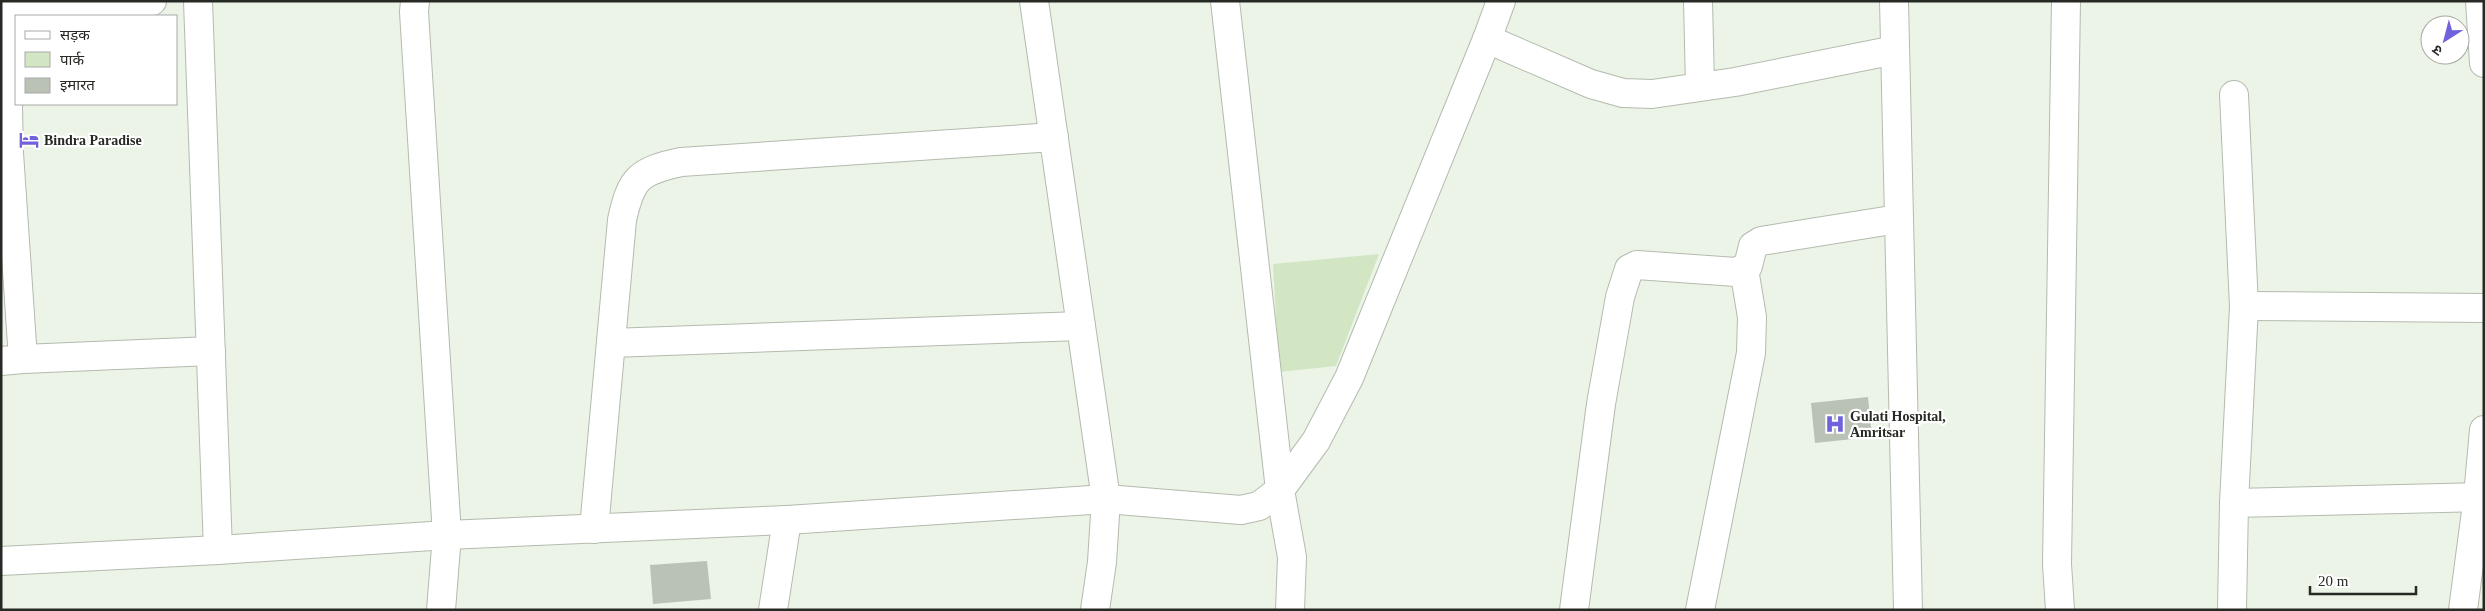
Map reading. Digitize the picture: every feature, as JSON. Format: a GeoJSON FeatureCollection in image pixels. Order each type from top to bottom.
{"type":"FeatureCollection","features":[{"type":"Feature","properties":{"kind":"street"},"geometry":{"type":"LineString","coordinates":[[152,1],[3,12],[5,153],[12,360],[211,351]]}},
{"type":"Feature","properties":{"kind":"street"},"geometry":{"type":"LineString","coordinates":[[198,1],[218,550]]}},
{"type":"Feature","properties":{"kind":"street"},"geometry":{"type":"LineString","coordinates":[[415,1],[414,12],[447,535],[442,610]]}},
{"type":"Feature","properties":{"kind":"street"},"geometry":{"type":"LineString","coordinates":[[1034,1],[1106,499],[1102,562],[1095,610]]}},
{"type":"Feature","properties":{"kind":"street"},"geometry":{"type":"LineString","coordinates":[[1225,1],[1280,490],[1292,557],[1290,610]]}},
{"type":"Feature","properties":{"kind":"street"},"geometry":{"type":"LineString","coordinates":[[1,560],[218,550],[447,535],[787,520],[1106,499],[1240,510],[1259,506],[1280,490],[1316,441],[1349,378],[1487,39],[1500,1]]}},
{"type":"Feature","properties":{"kind":"street"},"geometry":{"type":"LineString","coordinates":[[1698,1],[1700,85]]}},
{"type":"Feature","properties":{"kind":"street"},"geometry":{"type":"LineString","coordinates":[[1894,1],[1908,610]]}},
{"type":"Feature","properties":{"kind":"street"},"geometry":{"type":"LineString","coordinates":[[2060,610],[2057,564],[2066,1]]}},
{"type":"Feature","properties":{"kind":"street"},"geometry":{"type":"LineString","coordinates":[[2480,1],[2484,63]]}},
{"type":"Feature","properties":{"kind":"street"},"geometry":{"type":"LineString","coordinates":[[1487,39],[1591,84],[1623,93],[1652,94],[1700,85],[1734,82],[1895,50]]}},
{"type":"Feature","properties":{"kind":"street"},"geometry":{"type":"LineString","coordinates":[[2232,610],[2234,504],[2244,306],[2234,96]]}},
{"type":"Feature","properties":{"kind":"street"},"geometry":{"type":"LineString","coordinates":[[594,529],[622,220],[627,195],[638,177],[660,167],[681,162],[1054,137]]}},
{"type":"Feature","properties":{"kind":"street"},"geometry":{"type":"LineString","coordinates":[[1574,610],[1601,404],[1620,297],[1629,269],[1637,265],[1736,272],[1748,266],[1753,246],[1761,241],[1898,219]]}},
{"type":"Feature","properties":{"kind":"street"},"geometry":{"type":"LineString","coordinates":[[1700,610],[1751,353],[1752,317],[1744,269]]}},
{"type":"Feature","properties":{"kind":"street"},"geometry":{"type":"LineString","coordinates":[[2244,306],[2484,308]]}},
{"type":"Feature","properties":{"kind":"street"},"geometry":{"type":"LineString","coordinates":[[611,343],[1081,326]]}},
{"type":"Feature","properties":{"kind":"street"},"geometry":{"type":"LineString","coordinates":[[2463,610],[2481,496],[2484,430]]}},
{"type":"Feature","properties":{"kind":"street"},"geometry":{"type":"LineString","coordinates":[[2234,504],[2481,496]]}},
{"type":"Feature","properties":{"kind":"street"},"geometry":{"type":"LineString","coordinates":[[773,610],[787,520]]}},
{"type":"Feature","properties":{"kind":"green space"},"geometry":{"type":"Polygon","coordinates":[[[1379,254],[1336,366],[1279,372],[1273,264],[1379,254]]]}},
{"type":"Feature","properties":{"kind":"building"},"geometry":{"type":"Polygon","coordinates":[[[1868,397],[1872,437],[1815,443],[1811,403],[1868,397]]]}},
{"type":"Feature","properties":{"kind":"building"},"geometry":{"type":"Polygon","coordinates":[[[707,561],[711,599],[653,604],[650,565],[707,561]]]}},
{"type":"Feature","properties":{"kind":"place","name":"Bindra Paradise"},"geometry":{"type":"Point","coordinates":[29,140]}},
{"type":"Feature","properties":{"kind":"place","name":"Gulati Hospital, Amritsar"},"geometry":{"type":"Point","coordinates":[1835,424]}}]}
